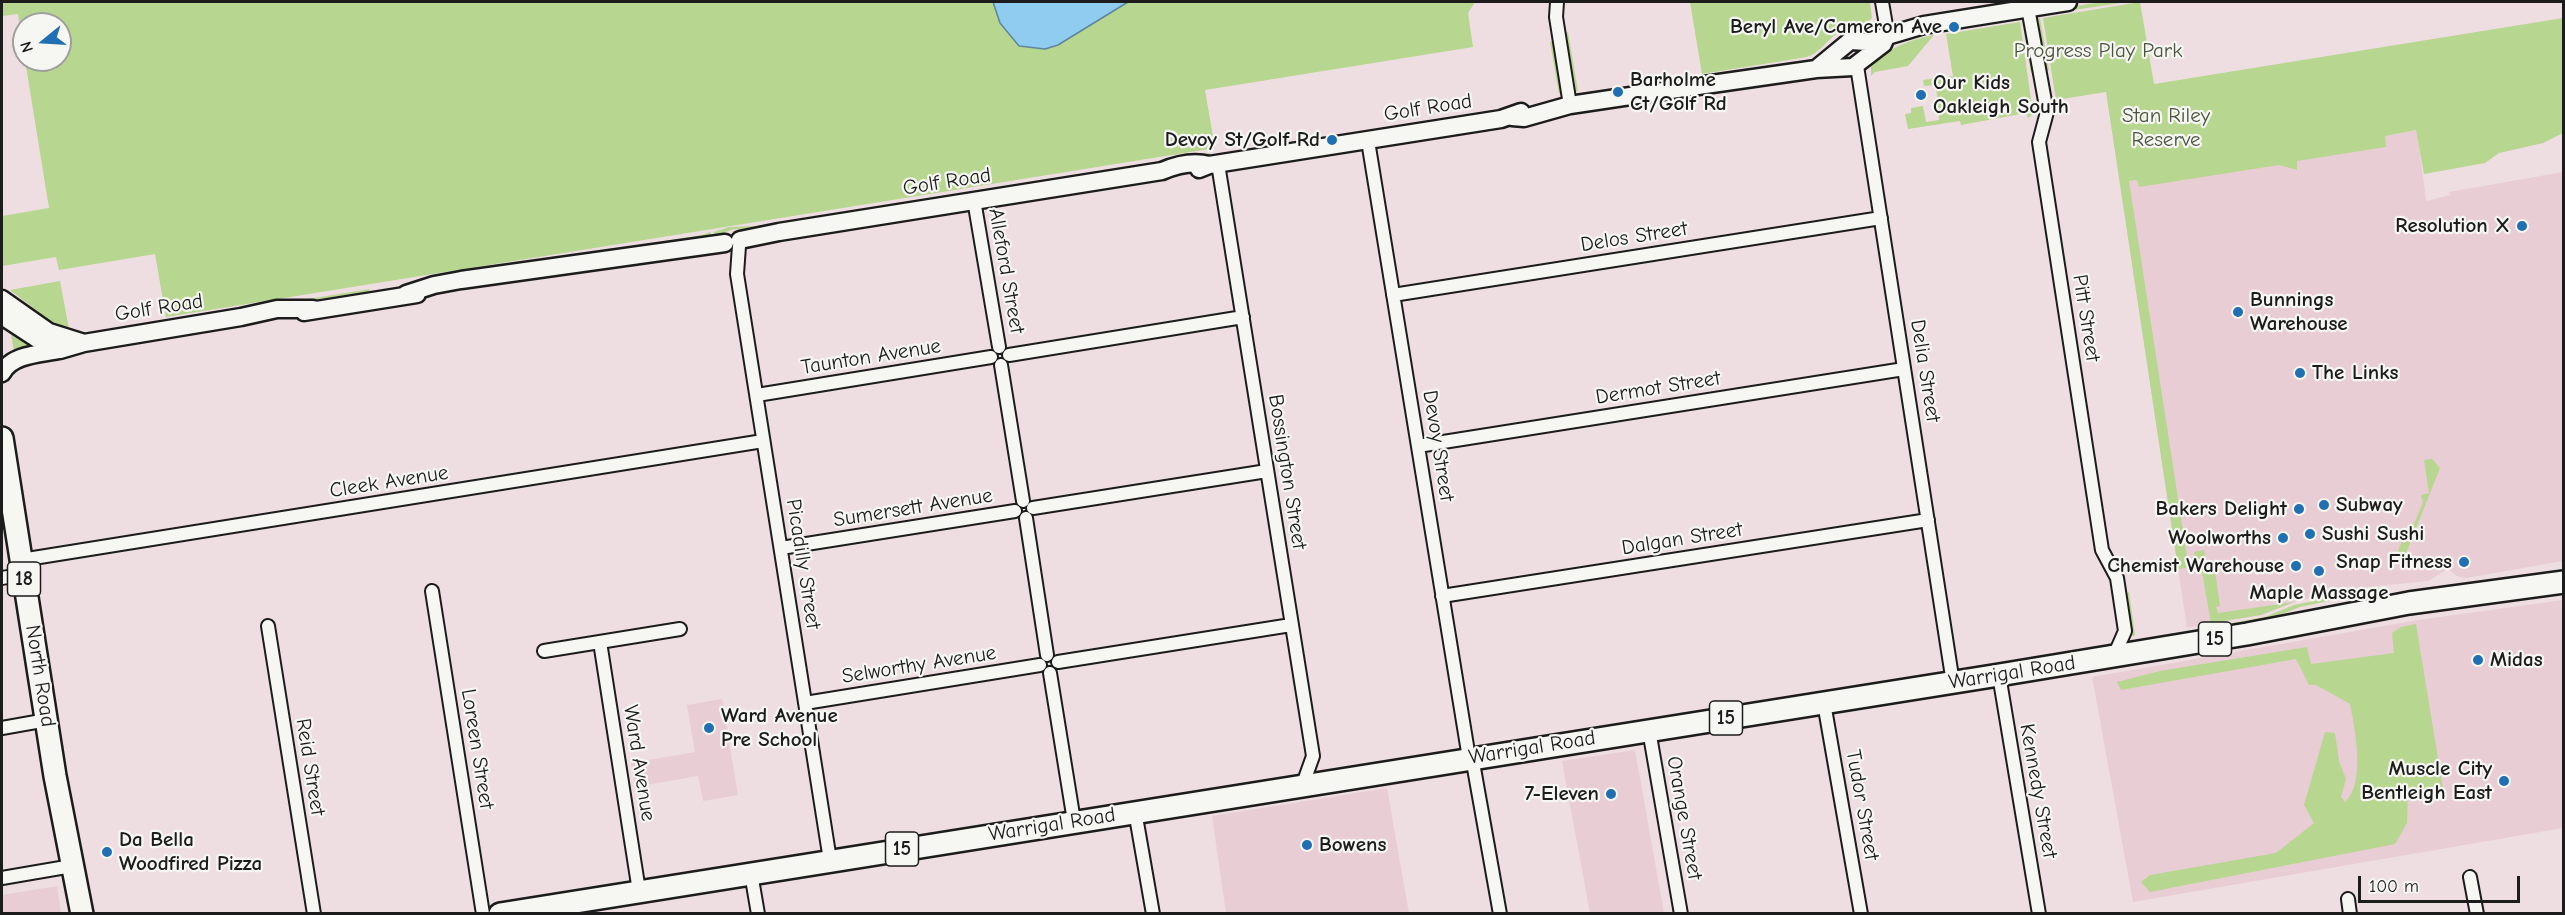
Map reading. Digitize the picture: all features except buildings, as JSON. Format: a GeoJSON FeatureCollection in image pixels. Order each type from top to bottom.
{"type":"FeatureCollection","features":[{"type":"Feature","properties":{"kind":"highway","name":"North Road"},"geometry":{"type":"LineString","coordinates":[[2,438],[47,720],[82,914]]}},
{"type":"Feature","properties":{"kind":"highway","name":"Warrigal Road"},"geometry":{"type":"LineString","coordinates":[[500,914],[602,905],[639,891],[1303,784],[1953,683],[2436,598],[2564,582]]}},
{"type":"Feature","properties":{"kind":"street"},"geometry":{"type":"LineString","coordinates":[[1557,2],[1556,17],[1570,105]]}},
{"type":"Feature","properties":{"kind":"street"},"geometry":{"type":"LineString","coordinates":[[1841,49],[1842,62],[1857,64],[1883,44],[1887,37],[1882,2]]}},
{"type":"Feature","properties":{"kind":"street"},"geometry":{"type":"LineString","coordinates":[[1816,69],[1850,41],[1858,42],[1887,37],[1918,26],[2068,2]]}},
{"type":"Feature","properties":{"kind":"street","name":"Pitt Street"},"geometry":{"type":"LineString","coordinates":[[2028,8],[2047,112],[2039,142],[2102,550],[2117,578],[2125,631]]}},
{"type":"Feature","properties":{"kind":"street"},"geometry":{"type":"LineString","coordinates":[[1857,64],[1864,47],[1858,42]]}},
{"type":"Feature","properties":{"kind":"street","name":"Golf Road"},"geometry":{"type":"LineString","coordinates":[[2,373],[6,365],[18,358],[84,343],[277,309],[313,309],[406,294],[462,288],[491,278],[732,244],[974,200],[1162,171],[1171,167],[1200,162],[1214,164],[1512,117],[1533,109],[1546,111],[1570,105],[1857,64]]}},
{"type":"Feature","properties":{"kind":"street","name":"Delia Street"},"geometry":{"type":"LineString","coordinates":[[1857,64],[1953,683]]}},
{"type":"Feature","properties":{"kind":"street","name":"Devoy Street"},"geometry":{"type":"LineString","coordinates":[[1368,141],[1442,596],[1500,914]]}},
{"type":"Feature","properties":{"kind":"street","name":"Bossington Street"},"geometry":{"type":"LineString","coordinates":[[1214,164],[1243,317],[1313,756],[1303,784]]}},
{"type":"Feature","properties":{"kind":"street","name":"Alleford Street"},"geometry":{"type":"LineString","coordinates":[[974,200],[1074,821]]}},
{"type":"Feature","properties":{"kind":"street","name":"Delos Street"},"geometry":{"type":"LineString","coordinates":[[1393,295],[1881,218]]}},
{"type":"Feature","properties":{"kind":"street","name":"Picadilly Street"},"geometry":{"type":"LineString","coordinates":[[732,244],[831,860]]}},
{"type":"Feature","properties":{"kind":"street","name":"Golf Road"},"geometry":{"type":"LineString","coordinates":[[2,299],[49,332],[84,343]]}},
{"type":"Feature","properties":{"kind":"street"},"geometry":{"type":"LineString","coordinates":[[2,316],[46,346],[60,350]]}},
{"type":"Feature","properties":{"kind":"street","name":"Taunton Avenue"},"geometry":{"type":"LineString","coordinates":[[757,395],[1243,317]]}},
{"type":"Feature","properties":{"kind":"street","name":"Dermot Street"},"geometry":{"type":"LineString","coordinates":[[1418,446],[1904,369]]}},
{"type":"Feature","properties":{"kind":"street","name":"Cleek Avenue"},"geometry":{"type":"LineString","coordinates":[[2,578],[22,567],[763,441]]}},
{"type":"Feature","properties":{"kind":"street","name":"Sumersett Avenue"},"geometry":{"type":"LineString","coordinates":[[781,549],[1267,471]]}},
{"type":"Feature","properties":{"kind":"street","name":"Dalgan Street"},"geometry":{"type":"LineString","coordinates":[[1442,596],[1928,520]]}},
{"type":"Feature","properties":{"kind":"street","name":"Loreen Street"},"geometry":{"type":"LineString","coordinates":[[432,591],[483,914]]}},
{"type":"Feature","properties":{"kind":"street","name":"Selworthy Avenue"},"geometry":{"type":"LineString","coordinates":[[805,703],[1291,625]]}},
{"type":"Feature","properties":{"kind":"street","name":"Reid Street"},"geometry":{"type":"LineString","coordinates":[[268,626],[314,914]]}},
{"type":"Feature","properties":{"kind":"street"},"geometry":{"type":"LineString","coordinates":[[544,651],[680,629]]}},
{"type":"Feature","properties":{"kind":"street"},"geometry":{"type":"LineString","coordinates":[[2114,656],[2125,631],[2131,639],[2148,650]]}},
{"type":"Feature","properties":{"kind":"street","name":"Ward Avenue"},"geometry":{"type":"LineString","coordinates":[[600,642],[639,891]]}},
{"type":"Feature","properties":{"kind":"street","name":"Kennedy Street"},"geometry":{"type":"LineString","coordinates":[[1999,675],[2039,914]]}},
{"type":"Feature","properties":{"kind":"street","name":"Tudor Street"},"geometry":{"type":"LineString","coordinates":[[1824,703],[1861,914]]}},
{"type":"Feature","properties":{"kind":"street"},"geometry":{"type":"LineString","coordinates":[[2,728],[47,720]]}},
{"type":"Feature","properties":{"kind":"street","name":"Orange Street"},"geometry":{"type":"LineString","coordinates":[[1649,730],[1681,914]]}},
{"type":"Feature","properties":{"kind":"street"},"geometry":{"type":"LineString","coordinates":[[1135,811],[1153,914]]}},
{"type":"Feature","properties":{"kind":"street"},"geometry":{"type":"LineString","coordinates":[[2,878],[72,866]]}},
{"type":"Feature","properties":{"kind":"street"},"geometry":{"type":"LineString","coordinates":[[752,873],[758,914]]}},
{"type":"Feature","properties":{"kind":"street"},"geometry":{"type":"LineString","coordinates":[[2470,877],[2477,914]]}},
{"type":"Feature","properties":{"kind":"street"},"geometry":{"type":"LineString","coordinates":[[2348,899],[2350,914]]}},
{"type":"Feature","properties":{"kind":"shaded area","name":"The Links"},"geometry":{"type":"Polygon","coordinates":[[[2417,130],[2426,201],[2450,195],[2449,192],[2563,172],[2563,561],[2466,578],[2457,576],[2448,569],[2428,581],[2376,586],[2301,600],[2261,615],[2187,628],[2120,183],[2417,130]]]}},
{"type":"Feature","properties":{"kind":"shaded area"},"geometry":{"type":"Polygon","coordinates":[[[2563,600],[2563,828],[2133,902],[2092,677],[2418,620],[2563,600]]]}},
{"type":"Feature","properties":{"kind":"shaded area","name":"Ward Avenue Pre School"},"geometry":{"type":"Polygon","coordinates":[[[722,699],[738,795],[703,801],[698,776],[635,787],[631,763],[695,752],[687,705],[722,699]]]}},
{"type":"Feature","properties":{"kind":"shaded area"},"geometry":{"type":"Polygon","coordinates":[[[1635,750],[1664,913],[1590,913],[1562,761],[1635,750]]]}},
{"type":"Feature","properties":{"kind":"shaded area","name":"Bowens"},"geometry":{"type":"Polygon","coordinates":[[[1387,788],[1409,913],[1226,913],[1212,816],[1387,788]]]}},
{"type":"Feature","properties":{"kind":"shaded area"},"geometry":{"type":"Polygon","coordinates":[[[57,886],[61,913],[2,913],[2,895],[57,886]]]}},
{"type":"Feature","properties":{"kind":"green space"},"geometry":{"type":"Polygon","coordinates":[[[2,2],[1475,2],[1468,13],[1473,47],[1205,90],[1215,148],[166,317],[155,254],[59,270],[56,257],[2,266],[2,216],[49,208],[27,72],[72,72],[72,12],[12,12],[12,15],[2,16],[2,2]]]}},
{"type":"Feature","properties":{"kind":"green space"},"geometry":{"type":"Polygon","coordinates":[[[1690,2],[1870,2],[1872,18],[1862,25],[1837,33],[1817,52],[1807,57],[1702,74],[1690,2]]]}},
{"type":"Feature","properties":{"kind":"green space"},"geometry":{"type":"Polygon","coordinates":[[[2101,2],[2127,2],[2041,15],[2040,12],[2101,2]]]}},
{"type":"Feature","properties":{"kind":"green space","name":"Stan Riley Reserve"},"geometry":{"type":"Polygon","coordinates":[[[2140,2],[2154,84],[2563,18],[2563,133],[2543,143],[2499,153],[2485,163],[2424,174],[2416,130],[2385,136],[2386,147],[2297,161],[2297,170],[2279,165],[2139,187],[2137,180],[2129,181],[2188,563],[2195,562],[2194,552],[2204,550],[2207,565],[2214,564],[2220,606],[2216,607],[2218,613],[2294,602],[2261,615],[2211,623],[2201,566],[2178,569],[2106,92],[2056,100],[2043,18],[2140,2]]]}},
{"type":"Feature","properties":{"kind":"green space"},"geometry":{"type":"Polygon","coordinates":[[[2040,18],[2049,70],[2046,71],[2035,19],[2040,18]]]}},
{"type":"Feature","properties":{"kind":"green space"},"geometry":{"type":"Polygon","coordinates":[[[2022,21],[2024,21],[2036,72],[2031,73],[2022,21]]]}},
{"type":"Feature","properties":{"kind":"green space","name":"Progress Play Park"},"geometry":{"type":"Polygon","coordinates":[[[2020,22],[2033,114],[2028,118],[2026,113],[1961,125],[1960,121],[1908,129],[1905,114],[1911,113],[1911,108],[1923,106],[1926,122],[1939,120],[1936,85],[1924,86],[1923,80],[1953,76],[1946,34],[2020,22]]]}},
{"type":"Feature","properties":{"kind":"green space"},"geometry":{"type":"Polygon","coordinates":[[[1568,32],[1578,91],[1575,92],[1565,33],[1568,32]]]}},
{"type":"Feature","properties":{"kind":"green space"},"geometry":{"type":"Polygon","coordinates":[[[1934,35],[1908,66],[1875,72],[1871,76],[1871,67],[1882,55],[1909,42],[1934,35]]]}},
{"type":"Feature","properties":{"kind":"green space"},"geometry":{"type":"Polygon","coordinates":[[[1553,41],[1562,92],[1559,94],[1550,42],[1553,41]]]}},
{"type":"Feature","properties":{"kind":"green space"},"geometry":{"type":"Polygon","coordinates":[[[1210,153],[1210,157],[745,231],[733,230],[716,236],[714,232],[729,227],[756,226],[1210,153]]]}},
{"type":"Feature","properties":{"kind":"green space"},"geometry":{"type":"Polygon","coordinates":[[[710,232],[712,237],[498,268],[702,235],[710,232]]]}},
{"type":"Feature","properties":{"kind":"green space"},"geometry":{"type":"Polygon","coordinates":[[[60,281],[69,329],[50,321],[10,290],[60,281]]]}},
{"type":"Feature","properties":{"kind":"green space"},"geometry":{"type":"Polygon","coordinates":[[[370,289],[368,292],[252,308],[370,289]]]}},
{"type":"Feature","properties":{"kind":"green space"},"geometry":{"type":"Polygon","coordinates":[[[10,329],[35,346],[15,356],[10,329]]]}},
{"type":"Feature","properties":{"kind":"green space"},"geometry":{"type":"Polygon","coordinates":[[[2432,459],[2440,468],[2403,561],[2395,558],[2402,541],[2407,541],[2423,502],[2421,495],[2429,493],[2424,460],[2432,459]]]}},
{"type":"Feature","properties":{"kind":"green space"},"geometry":{"type":"Polygon","coordinates":[[[2379,588],[2381,590],[2300,607],[2270,619],[2200,632],[2198,629],[2265,617],[2294,605],[2379,588]]]}},
{"type":"Feature","properties":{"kind":"green space"},"geometry":{"type":"Polygon","coordinates":[[[2129,592],[2135,635],[2133,637],[2125,594],[2129,592]]]}},
{"type":"Feature","properties":{"kind":"green space"},"geometry":{"type":"Polygon","coordinates":[[[2416,624],[2443,789],[2431,794],[2416,788],[2408,791],[2407,823],[2395,844],[2150,892],[2141,882],[2150,875],[2276,853],[2314,823],[2304,805],[2325,732],[2335,733],[2339,761],[2346,779],[2341,797],[2345,802],[2355,782],[2357,769],[2354,728],[2350,704],[2316,685],[2309,685],[2296,659],[2121,690],[2117,682],[2160,671],[2307,647],[2311,664],[2394,653],[2392,633],[2401,627],[2416,624]]]}},
{"type":"Feature","properties":{"kind":"water"},"geometry":{"type":"Polygon","coordinates":[[[993,2],[1128,2],[1058,45],[1045,49],[1019,46],[1000,23],[993,2]]]}},
{"type":"Feature","properties":{"kind":"place","name":"Beryl Ave/Cameron Ave"},"geometry":{"type":"Point","coordinates":[1954,27]}},
{"type":"Feature","properties":{"kind":"place","name":"Barholme Ct/Golf Rd"},"geometry":{"type":"Point","coordinates":[1618,92]}},
{"type":"Feature","properties":{"kind":"place","name":"Our Kids Oakleigh South"},"geometry":{"type":"Point","coordinates":[1921,95]}},
{"type":"Feature","properties":{"kind":"place","name":"Devoy St/Golf Rd"},"geometry":{"type":"Point","coordinates":[1332,140]}},
{"type":"Feature","properties":{"kind":"place","name":"Resolution X"},"geometry":{"type":"Point","coordinates":[2522,226]}},
{"type":"Feature","properties":{"kind":"place","name":"Bunnings Warehouse"},"geometry":{"type":"Point","coordinates":[2238,312]}},
{"type":"Feature","properties":{"kind":"place","name":"The Links"},"geometry":{"type":"Point","coordinates":[2300,373]}},
{"type":"Feature","properties":{"kind":"place","name":"Subway"},"geometry":{"type":"Point","coordinates":[2324,505]}},
{"type":"Feature","properties":{"kind":"place","name":"Bakers Delight"},"geometry":{"type":"Point","coordinates":[2299,509]}},
{"type":"Feature","properties":{"kind":"place","name":"Sushi Sushi"},"geometry":{"type":"Point","coordinates":[2310,534]}},
{"type":"Feature","properties":{"kind":"place","name":"Woolworths"},"geometry":{"type":"Point","coordinates":[2283,538]}},
{"type":"Feature","properties":{"kind":"place","name":"Snap Fitness"},"geometry":{"type":"Point","coordinates":[2464,562]}},
{"type":"Feature","properties":{"kind":"place","name":"Chemist Warehouse"},"geometry":{"type":"Point","coordinates":[2296,566]}},
{"type":"Feature","properties":{"kind":"place","name":"Maple Massage"},"geometry":{"type":"Point","coordinates":[2319,571]}},
{"type":"Feature","properties":{"kind":"place","name":"Midas"},"geometry":{"type":"Point","coordinates":[2478,660]}},
{"type":"Feature","properties":{"kind":"place","name":"Ward Avenue Pre School"},"geometry":{"type":"Point","coordinates":[709,728]}},
{"type":"Feature","properties":{"kind":"place","name":"Muscle City Bentleigh East"},"geometry":{"type":"Point","coordinates":[2504,781]}},
{"type":"Feature","properties":{"kind":"place","name":"7-Eleven"},"geometry":{"type":"Point","coordinates":[1611,794]}},
{"type":"Feature","properties":{"kind":"place","name":"Bowens"},"geometry":{"type":"Point","coordinates":[1307,845]}},
{"type":"Feature","properties":{"kind":"place","name":"Da Bella Woodfired Pizza"},"geometry":{"type":"Point","coordinates":[107,852]}}]}
